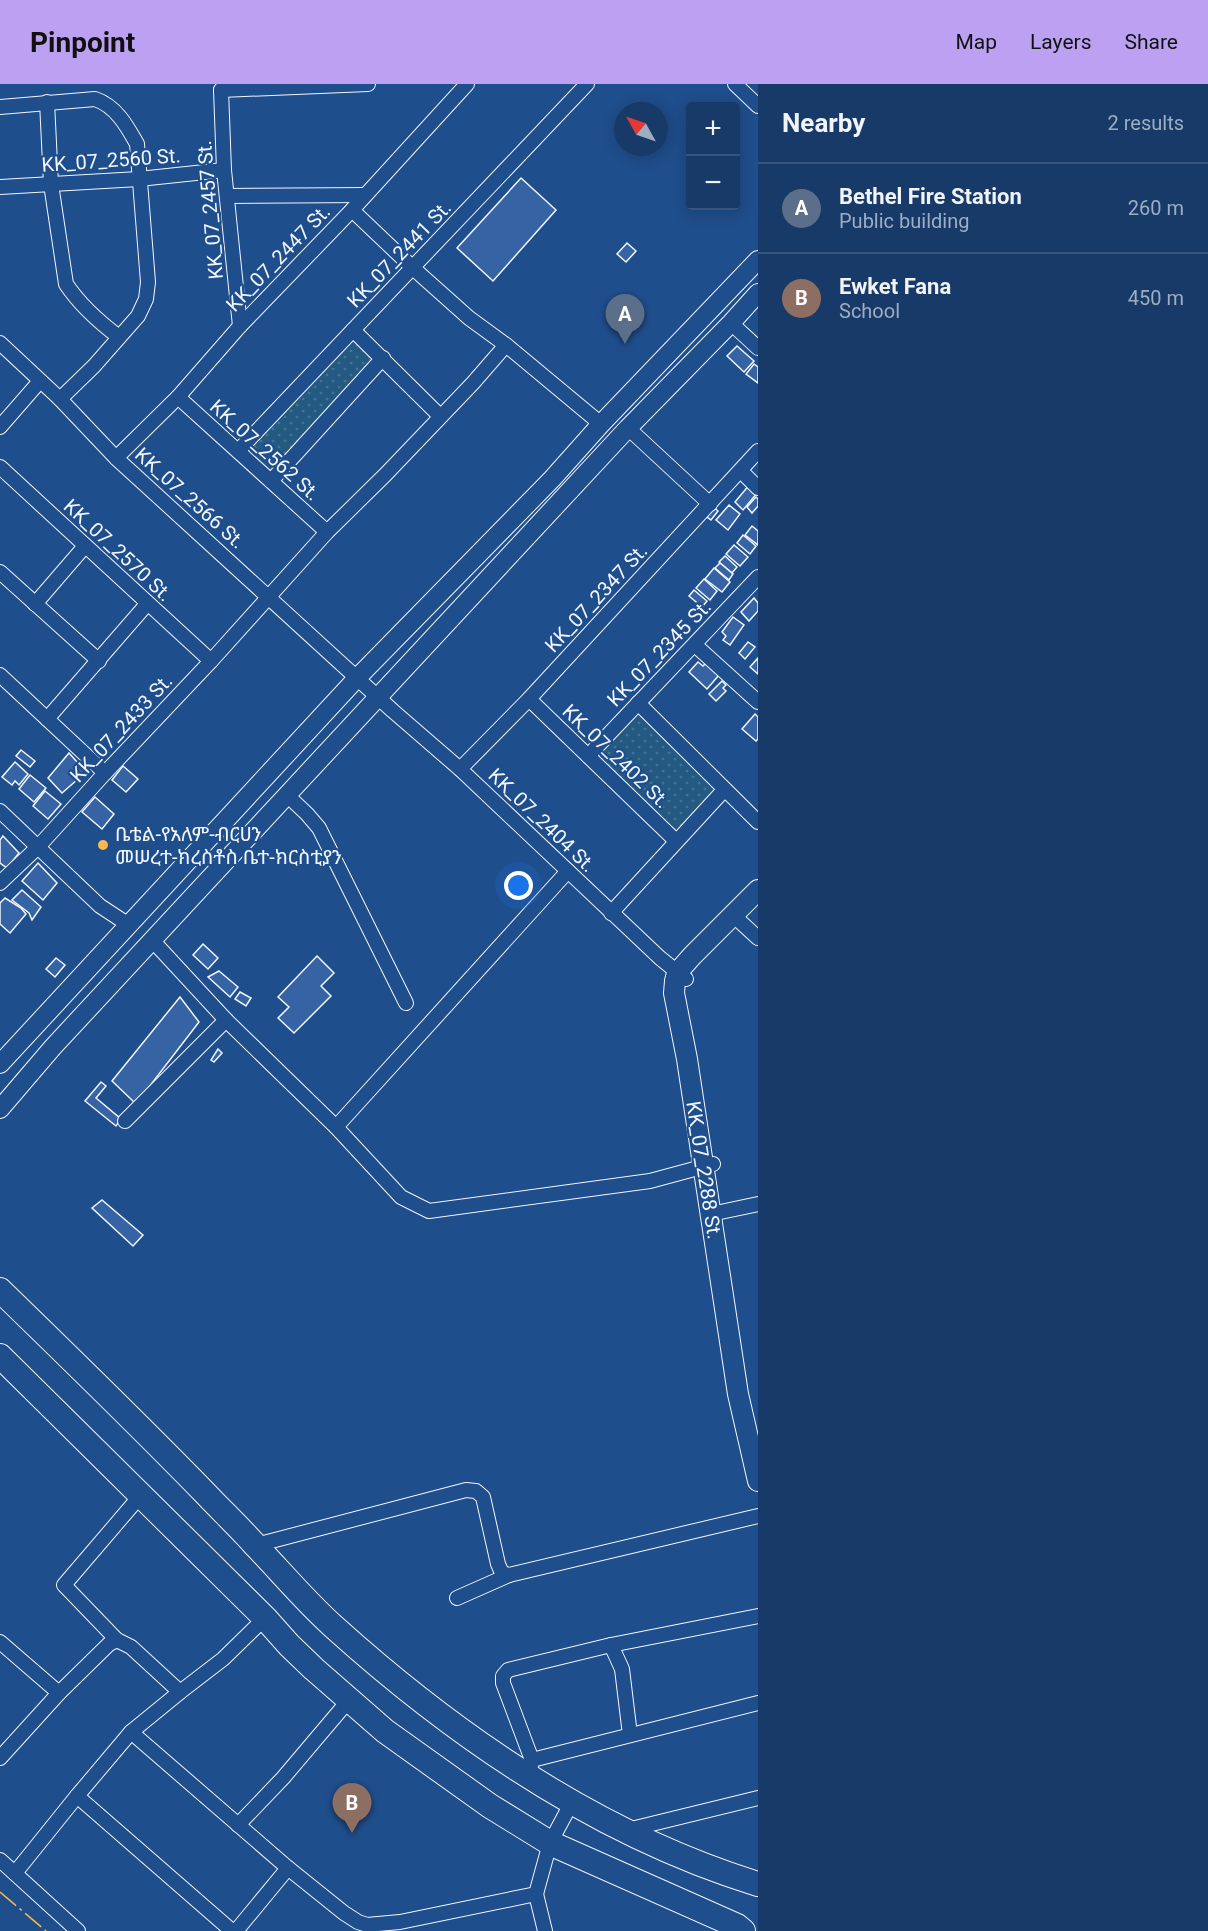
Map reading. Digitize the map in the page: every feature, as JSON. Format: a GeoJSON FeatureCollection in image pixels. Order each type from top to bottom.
{"type":"FeatureCollection","features":[{"type":"Feature","properties":{"kind":"highway"},"geometry":{"type":"LineString","coordinates":[[0,1290],[123,1410],[256,1545],[295,1588],[409,1693],[466,1736],[531,1769],[572,1802],[688,1859],[758,1884]]}},
{"type":"Feature","properties":{"kind":"highway"},"geometry":{"type":"LineString","coordinates":[[0,1356],[265,1618],[288,1645],[385,1731],[490,1806],[550,1843],[737,1926],[743,1931]]}},
{"type":"Feature","properties":{"kind":"highway"},"geometry":{"type":"LineString","coordinates":[[755,1931],[758,1921]]}},
{"type":"Feature","properties":{"kind":"main road"},"geometry":{"type":"LineString","coordinates":[[682,976],[697,963],[758,890]]}},
{"type":"Feature","properties":{"kind":"main road"},"geometry":{"type":"LineString","coordinates":[[736,918],[758,902]]}},
{"type":"Feature","properties":{"kind":"main road","name":"KK_07_2288 St."},"geometry":{"type":"LineString","coordinates":[[682,976],[716,1214],[758,1434]]}},
{"type":"Feature","properties":{"kind":"main road","name":"KK_07_2288 St."},"geometry":{"type":"LineString","coordinates":[[716,1214],[738,1394],[758,1481]]}},
{"type":"Feature","properties":{"kind":"street"},"geometry":{"type":"LineString","coordinates":[[217,87],[368,84]]}},
{"type":"Feature","properties":{"kind":"street","name":"KK_07_2447 St."},"geometry":{"type":"LineString","coordinates":[[116,458],[177,397],[240,326],[352,210],[466,84]]}},
{"type":"Feature","properties":{"kind":"street","name":"KK_07_2441 St."},"geometry":{"type":"LineString","coordinates":[[238,451],[587,84]]}},
{"type":"Feature","properties":{"kind":"street"},"geometry":{"type":"LineString","coordinates":[[735,84],[750,89],[758,106]]}},
{"type":"Feature","properties":{"kind":"street","name":"KK_07_2457 St."},"geometry":{"type":"LineString","coordinates":[[217,87],[240,326]]}},
{"type":"Feature","properties":{"kind":"street"},"geometry":{"type":"LineString","coordinates":[[0,107],[96,99],[104,102],[128,126],[137,144],[148,282],[146,299],[138,316],[94,366],[60,399]]}},
{"type":"Feature","properties":{"kind":"street"},"geometry":{"type":"LineString","coordinates":[[47,102],[51,184],[66,284],[93,317],[119,337]]}},
{"type":"Feature","properties":{"kind":"street","name":"KK_07_2560 St."},"geometry":{"type":"LineString","coordinates":[[0,187],[139,179],[224,170]]}},
{"type":"Feature","properties":{"kind":"street"},"geometry":{"type":"LineString","coordinates":[[227,196],[365,195]]}},
{"type":"Feature","properties":{"kind":"street"},"geometry":{"type":"LineString","coordinates":[[352,210],[412,268],[469,318],[506,345],[601,424]]}},
{"type":"Feature","properties":{"kind":"street"},"geometry":{"type":"LineString","coordinates":[[0,1064],[357,678],[552,479],[628,395],[758,260]]}},
{"type":"Feature","properties":{"kind":"street"},"geometry":{"type":"LineString","coordinates":[[0,1109],[53,1047],[286,795],[628,428],[758,293]]}},
{"type":"Feature","properties":{"kind":"street"},"geometry":{"type":"LineString","coordinates":[[731,323],[758,348]]}},
{"type":"Feature","properties":{"kind":"street"},"geometry":{"type":"LineString","coordinates":[[353,330],[440,416]]}},
{"type":"Feature","properties":{"kind":"street","name":"KK_07_2566 St."},"geometry":{"type":"LineString","coordinates":[[0,343],[60,399],[116,458],[357,678]]}},
{"type":"Feature","properties":{"kind":"street"},"geometry":{"type":"LineString","coordinates":[[327,532],[385,475],[506,345]]}},
{"type":"Feature","properties":{"kind":"street"},"geometry":{"type":"LineString","coordinates":[[272,481],[383,358]]}},
{"type":"Feature","properties":{"kind":"street"},"geometry":{"type":"LineString","coordinates":[[0,427],[40,381]]}},
{"type":"Feature","properties":{"kind":"street"},"geometry":{"type":"LineString","coordinates":[[628,395],[644,411]]}},
{"type":"Feature","properties":{"kind":"street","name":"KK_07_2562 St."},"geometry":{"type":"LineString","coordinates":[[177,397],[327,532]]}},
{"type":"Feature","properties":{"kind":"street"},"geometry":{"type":"LineString","coordinates":[[628,428],[710,504]]}},
{"type":"Feature","properties":{"kind":"street","name":"KK_07_2347 St."},"geometry":{"type":"LineString","coordinates":[[460,769],[529,699],[758,451]]}},
{"type":"Feature","properties":{"kind":"street","name":"KK_07_2570 St."},"geometry":{"type":"LineString","coordinates":[[0,467],[211,661]]}},
{"type":"Feature","properties":{"kind":"street"},"geometry":{"type":"LineString","coordinates":[[741,471],[758,488]]}},
{"type":"Feature","properties":{"kind":"street","name":"KK_07_2433 St."},"geometry":{"type":"LineString","coordinates":[[0,883],[38,847],[327,532]]}},
{"type":"Feature","properties":{"kind":"street"},"geometry":{"type":"LineString","coordinates":[[34,604],[85,546]]}},
{"type":"Feature","properties":{"kind":"street"},"geometry":{"type":"LineString","coordinates":[[0,572],[99,661]]}},
{"type":"Feature","properties":{"kind":"street","name":"KK_07_2345 St."},"geometry":{"type":"LineString","coordinates":[[588,756],[758,577]]}},
{"type":"Feature","properties":{"kind":"street"},"geometry":{"type":"LineString","coordinates":[[47,720],[147,604]]}},
{"type":"Feature","properties":{"kind":"street"},"geometry":{"type":"LineString","coordinates":[[695,645],[758,702]]}},
{"type":"Feature","properties":{"kind":"street"},"geometry":{"type":"LineString","coordinates":[[0,675],[105,773]]}},
{"type":"Feature","properties":{"kind":"street","name":"KK_07_2404 St."},"geometry":{"type":"LineString","coordinates":[[357,678],[460,769],[611,913],[682,976]]}},
{"type":"Feature","properties":{"kind":"street","name":"KK_07_2402 St."},"geometry":{"type":"LineString","coordinates":[[529,699],[676,841]]}},
{"type":"Feature","properties":{"kind":"street"},"geometry":{"type":"LineString","coordinates":[[638,703],[758,822]]}},
{"type":"Feature","properties":{"kind":"street"},"geometry":{"type":"LineString","coordinates":[[611,913],[724,790]]}},
{"type":"Feature","properties":{"kind":"street"},"geometry":{"type":"LineString","coordinates":[[286,795],[319,828],[406,1004]]}},
{"type":"Feature","properties":{"kind":"street"},"geometry":{"type":"LineString","coordinates":[[0,811],[100,906],[129,925]]}},
{"type":"Feature","properties":{"kind":"street"},"geometry":{"type":"LineString","coordinates":[[336,1127],[568,871]]}},
{"type":"Feature","properties":{"kind":"street"},"geometry":{"type":"LineString","coordinates":[[736,918],[758,938]]}},
{"type":"Feature","properties":{"kind":"street"},"geometry":{"type":"LineString","coordinates":[[152,940],[226,1020],[336,1127],[400,1197],[429,1211],[650,1181],[708,1165]]}},
{"type":"Feature","properties":{"kind":"street"},"geometry":{"type":"LineString","coordinates":[[125,1121],[226,1020]]}},
{"type":"Feature","properties":{"kind":"street"},"geometry":{"type":"LineString","coordinates":[[716,1214],[758,1204]]}},
{"type":"Feature","properties":{"kind":"street"},"geometry":{"type":"LineString","coordinates":[[256,1545],[466,1490],[476,1491],[483,1497],[498,1564],[502,1573],[509,1575]]}},
{"type":"Feature","properties":{"kind":"street"},"geometry":{"type":"LineString","coordinates":[[141,1495],[64,1585],[117,1641],[131,1647],[180,1692]]}},
{"type":"Feature","properties":{"kind":"street"},"geometry":{"type":"LineString","coordinates":[[457,1598],[509,1575],[758,1516]]}},
{"type":"Feature","properties":{"kind":"street"},"geometry":{"type":"LineString","coordinates":[[758,1616],[611,1645],[508,1670],[503,1676],[502,1683],[531,1769],[630,1735],[758,1703]]}},
{"type":"Feature","properties":{"kind":"street"},"geometry":{"type":"LineString","coordinates":[[15,1873],[131,1732],[223,1659],[265,1618]]}},
{"type":"Feature","properties":{"kind":"street"},"geometry":{"type":"LineString","coordinates":[[0,1758],[59,1693],[109,1644],[117,1641]]}},
{"type":"Feature","properties":{"kind":"street"},"geometry":{"type":"LineString","coordinates":[[611,1645],[622,1669],[630,1735]]}},
{"type":"Feature","properties":{"kind":"street"},"geometry":{"type":"LineString","coordinates":[[3,1649],[59,1693]]}},
{"type":"Feature","properties":{"kind":"street"},"geometry":{"type":"LineString","coordinates":[[238,1825],[283,1778],[350,1700]]}},
{"type":"Feature","properties":{"kind":"street"},"geometry":{"type":"LineString","coordinates":[[131,1732],[288,1868],[365,1928],[400,1927],[536,1894]]}},
{"type":"Feature","properties":{"kind":"street"},"geometry":{"type":"LineString","coordinates":[[77,1796],[234,1931],[288,1868]]}},
{"type":"Feature","properties":{"kind":"street"},"geometry":{"type":"LineString","coordinates":[[627,1830],[758,1798]]}},
{"type":"Feature","properties":{"kind":"street"},"geometry":{"type":"LineString","coordinates":[[545,1931],[536,1894],[550,1843],[572,1802]]}},
{"type":"Feature","properties":{"kind":"street"},"geometry":{"type":"LineString","coordinates":[[0,1860],[78,1931]]}},
{"type":"Feature","properties":{"kind":"shaded area"},"geometry":{"type":"Polygon","coordinates":[[[353,330],[383,358],[271,481],[238,451],[353,330]]]}},
{"type":"Feature","properties":{"kind":"shaded area"},"geometry":{"type":"Polygon","coordinates":[[[638,703],[724,790],[676,841],[588,756],[638,703]]]}},
{"type":"Feature","properties":{"kind":"building"},"geometry":{"type":"Polygon","coordinates":[[[521,178],[556,210],[493,281],[457,248],[521,178]]]}},
{"type":"Feature","properties":{"kind":"building"},"geometry":{"type":"Polygon","coordinates":[[[627,243],[636,251],[626,262],[617,254],[627,243]]]}},
{"type":"Feature","properties":{"kind":"building"},"geometry":{"type":"Polygon","coordinates":[[[737,346],[754,361],[744,372],[727,356],[737,346]]]}},
{"type":"Feature","properties":{"kind":"building"},"geometry":{"type":"Polygon","coordinates":[[[754,364],[758,367],[758,383],[746,374],[754,364]]]}},
{"type":"Feature","properties":{"kind":"building"},"geometry":{"type":"Polygon","coordinates":[[[750,484],[758,492],[743,510],[735,502],[750,484]]]}},
{"type":"Feature","properties":{"kind":"building"},"geometry":{"type":"Polygon","coordinates":[[[756,497],[758,506],[752,513],[747,507],[756,497]]]}},
{"type":"Feature","properties":{"kind":"building"},"geometry":{"type":"Polygon","coordinates":[[[710,504],[718,511],[711,520],[703,514],[710,504]]]}},
{"type":"Feature","properties":{"kind":"building"},"geometry":{"type":"Polygon","coordinates":[[[729,505],[740,514],[728,530],[716,520],[729,505]]]}},
{"type":"Feature","properties":{"kind":"building"},"geometry":{"type":"Polygon","coordinates":[[[752,526],[758,531],[758,545],[745,535],[752,526]]]}},
{"type":"Feature","properties":{"kind":"building"},"geometry":{"type":"Polygon","coordinates":[[[743,535],[756,546],[750,554],[737,543],[743,535]]]}},
{"type":"Feature","properties":{"kind":"building"},"geometry":{"type":"Polygon","coordinates":[[[734,545],[748,557],[740,566],[726,554],[734,545]]]}},
{"type":"Feature","properties":{"kind":"building"},"geometry":{"type":"Polygon","coordinates":[[[725,556],[737,567],[732,573],[719,562],[725,556]]]}},
{"type":"Feature","properties":{"kind":"building"},"geometry":{"type":"Polygon","coordinates":[[[720,563],[733,574],[729,580],[715,568],[720,563]]]}},
{"type":"Feature","properties":{"kind":"building"},"geometry":{"type":"Polygon","coordinates":[[[714,568],[730,582],[722,592],[705,579],[714,568]]]}},
{"type":"Feature","properties":{"kind":"building"},"geometry":{"type":"Polygon","coordinates":[[[704,579],[717,591],[710,600],[696,588],[704,579]]]}},
{"type":"Feature","properties":{"kind":"building"},"geometry":{"type":"Polygon","coordinates":[[[694,590],[707,601],[702,607],[689,596],[694,590]]]}},
{"type":"Feature","properties":{"kind":"building"},"geometry":{"type":"Polygon","coordinates":[[[754,598],[758,603],[758,611],[749,621],[741,612],[754,598]]]}},
{"type":"Feature","properties":{"kind":"building"},"geometry":{"type":"Polygon","coordinates":[[[733,617],[744,625],[730,645],[723,640],[726,636],[722,632],[733,617]]]}},
{"type":"Feature","properties":{"kind":"building"},"geometry":{"type":"Polygon","coordinates":[[[748,642],[755,647],[745,659],[739,653],[748,642]]]}},
{"type":"Feature","properties":{"kind":"building"},"geometry":{"type":"Polygon","coordinates":[[[758,658],[758,674],[750,667],[758,658]]]}},
{"type":"Feature","properties":{"kind":"building"},"geometry":{"type":"Polygon","coordinates":[[[698,662],[703,666],[706,663],[719,675],[707,689],[689,672],[698,662]]]}},
{"type":"Feature","properties":{"kind":"building"},"geometry":{"type":"Polygon","coordinates":[[[722,681],[726,685],[723,688],[726,691],[716,701],[709,694],[722,681]]]}},
{"type":"Feature","properties":{"kind":"building"},"geometry":{"type":"Polygon","coordinates":[[[755,714],[758,717],[758,739],[756,741],[742,729],[755,714]]]}},
{"type":"Feature","properties":{"kind":"building"},"geometry":{"type":"Polygon","coordinates":[[[21,750],[35,761],[30,767],[16,756],[21,750]]]}},
{"type":"Feature","properties":{"kind":"building"},"geometry":{"type":"Polygon","coordinates":[[[69,753],[86,772],[62,793],[48,778],[69,753]]]}},
{"type":"Feature","properties":{"kind":"building"},"geometry":{"type":"Polygon","coordinates":[[[15,762],[28,774],[19,785],[15,781],[12,785],[2,777],[15,762]]]}},
{"type":"Feature","properties":{"kind":"building"},"geometry":{"type":"Polygon","coordinates":[[[123,766],[138,779],[126,792],[112,780],[123,766]]]}},
{"type":"Feature","properties":{"kind":"building"},"geometry":{"type":"Polygon","coordinates":[[[30,775],[46,788],[34,802],[19,789],[30,775]]]}},
{"type":"Feature","properties":{"kind":"building"},"geometry":{"type":"Polygon","coordinates":[[[45,791],[61,804],[48,819],[33,806],[45,791]]]}},
{"type":"Feature","properties":{"kind":"building"},"geometry":{"type":"Polygon","coordinates":[[[95,797],[114,814],[102,829],[82,812],[95,797]]]}},
{"type":"Feature","properties":{"kind":"building"},"geometry":{"type":"Polygon","coordinates":[[[3,836],[19,853],[7,868],[0,863],[0,840],[3,836]]]}},
{"type":"Feature","properties":{"kind":"building"},"geometry":{"type":"Polygon","coordinates":[[[38,863],[57,883],[43,900],[22,881],[38,863]]]}},
{"type":"Feature","properties":{"kind":"building"},"geometry":{"type":"Polygon","coordinates":[[[22,890],[41,907],[32,920],[29,913],[12,900],[22,890]]]}},
{"type":"Feature","properties":{"kind":"building"},"geometry":{"type":"Polygon","coordinates":[[[5,898],[26,914],[10,933],[0,924],[0,903],[5,898]]]}},
{"type":"Feature","properties":{"kind":"building"},"geometry":{"type":"Polygon","coordinates":[[[203,944],[218,958],[208,969],[193,955],[203,944]]]}},
{"type":"Feature","properties":{"kind":"building"},"geometry":{"type":"Polygon","coordinates":[[[317,956],[334,973],[321,986],[331,996],[294,1033],[278,1018],[289,1007],[278,997],[317,956]]]}},
{"type":"Feature","properties":{"kind":"building"},"geometry":{"type":"Polygon","coordinates":[[[56,958],[65,965],[55,977],[46,969],[56,958]]]}},
{"type":"Feature","properties":{"kind":"building"},"geometry":{"type":"Polygon","coordinates":[[[219,971],[238,987],[230,997],[208,977],[219,971]]]}},
{"type":"Feature","properties":{"kind":"building"},"geometry":{"type":"Polygon","coordinates":[[[240,992],[251,998],[246,1006],[235,999],[240,992]]]}},
{"type":"Feature","properties":{"kind":"building"},"geometry":{"type":"Polygon","coordinates":[[[180,997],[199,1022],[136,1104],[112,1081],[180,997]]]}},
{"type":"Feature","properties":{"kind":"building"},"geometry":{"type":"Polygon","coordinates":[[[218,1049],[222,1053],[214,1062],[211,1060],[218,1049]]]}},
{"type":"Feature","properties":{"kind":"building"},"geometry":{"type":"Polygon","coordinates":[[[101,1082],[106,1086],[96,1098],[121,1119],[116,1126],[85,1101],[101,1082]]]}},
{"type":"Feature","properties":{"kind":"building"},"geometry":{"type":"Polygon","coordinates":[[[102,1200],[143,1235],[133,1246],[92,1208],[102,1200]]]}},
{"type":"Feature","properties":{"kind":"power"},"geometry":{"type":"LineString","coordinates":[[0,1892],[46,1931]]}},
{"type":"Feature","properties":{"kind":"place","name":"Bethel Fire Station"},"geometry":{"type":"Point","coordinates":[625,344]}},
{"type":"Feature","properties":{"kind":"place","name":"ቤቴል-የአለም-ብርሀን መሠረተ-ክረስቶስ ቤተ-ክርስቲያን"},"geometry":{"type":"Point","coordinates":[103,845]}},
{"type":"Feature","properties":{"kind":"place","name":"Ewket Fana"},"geometry":{"type":"Point","coordinates":[352,1833]}}]}
